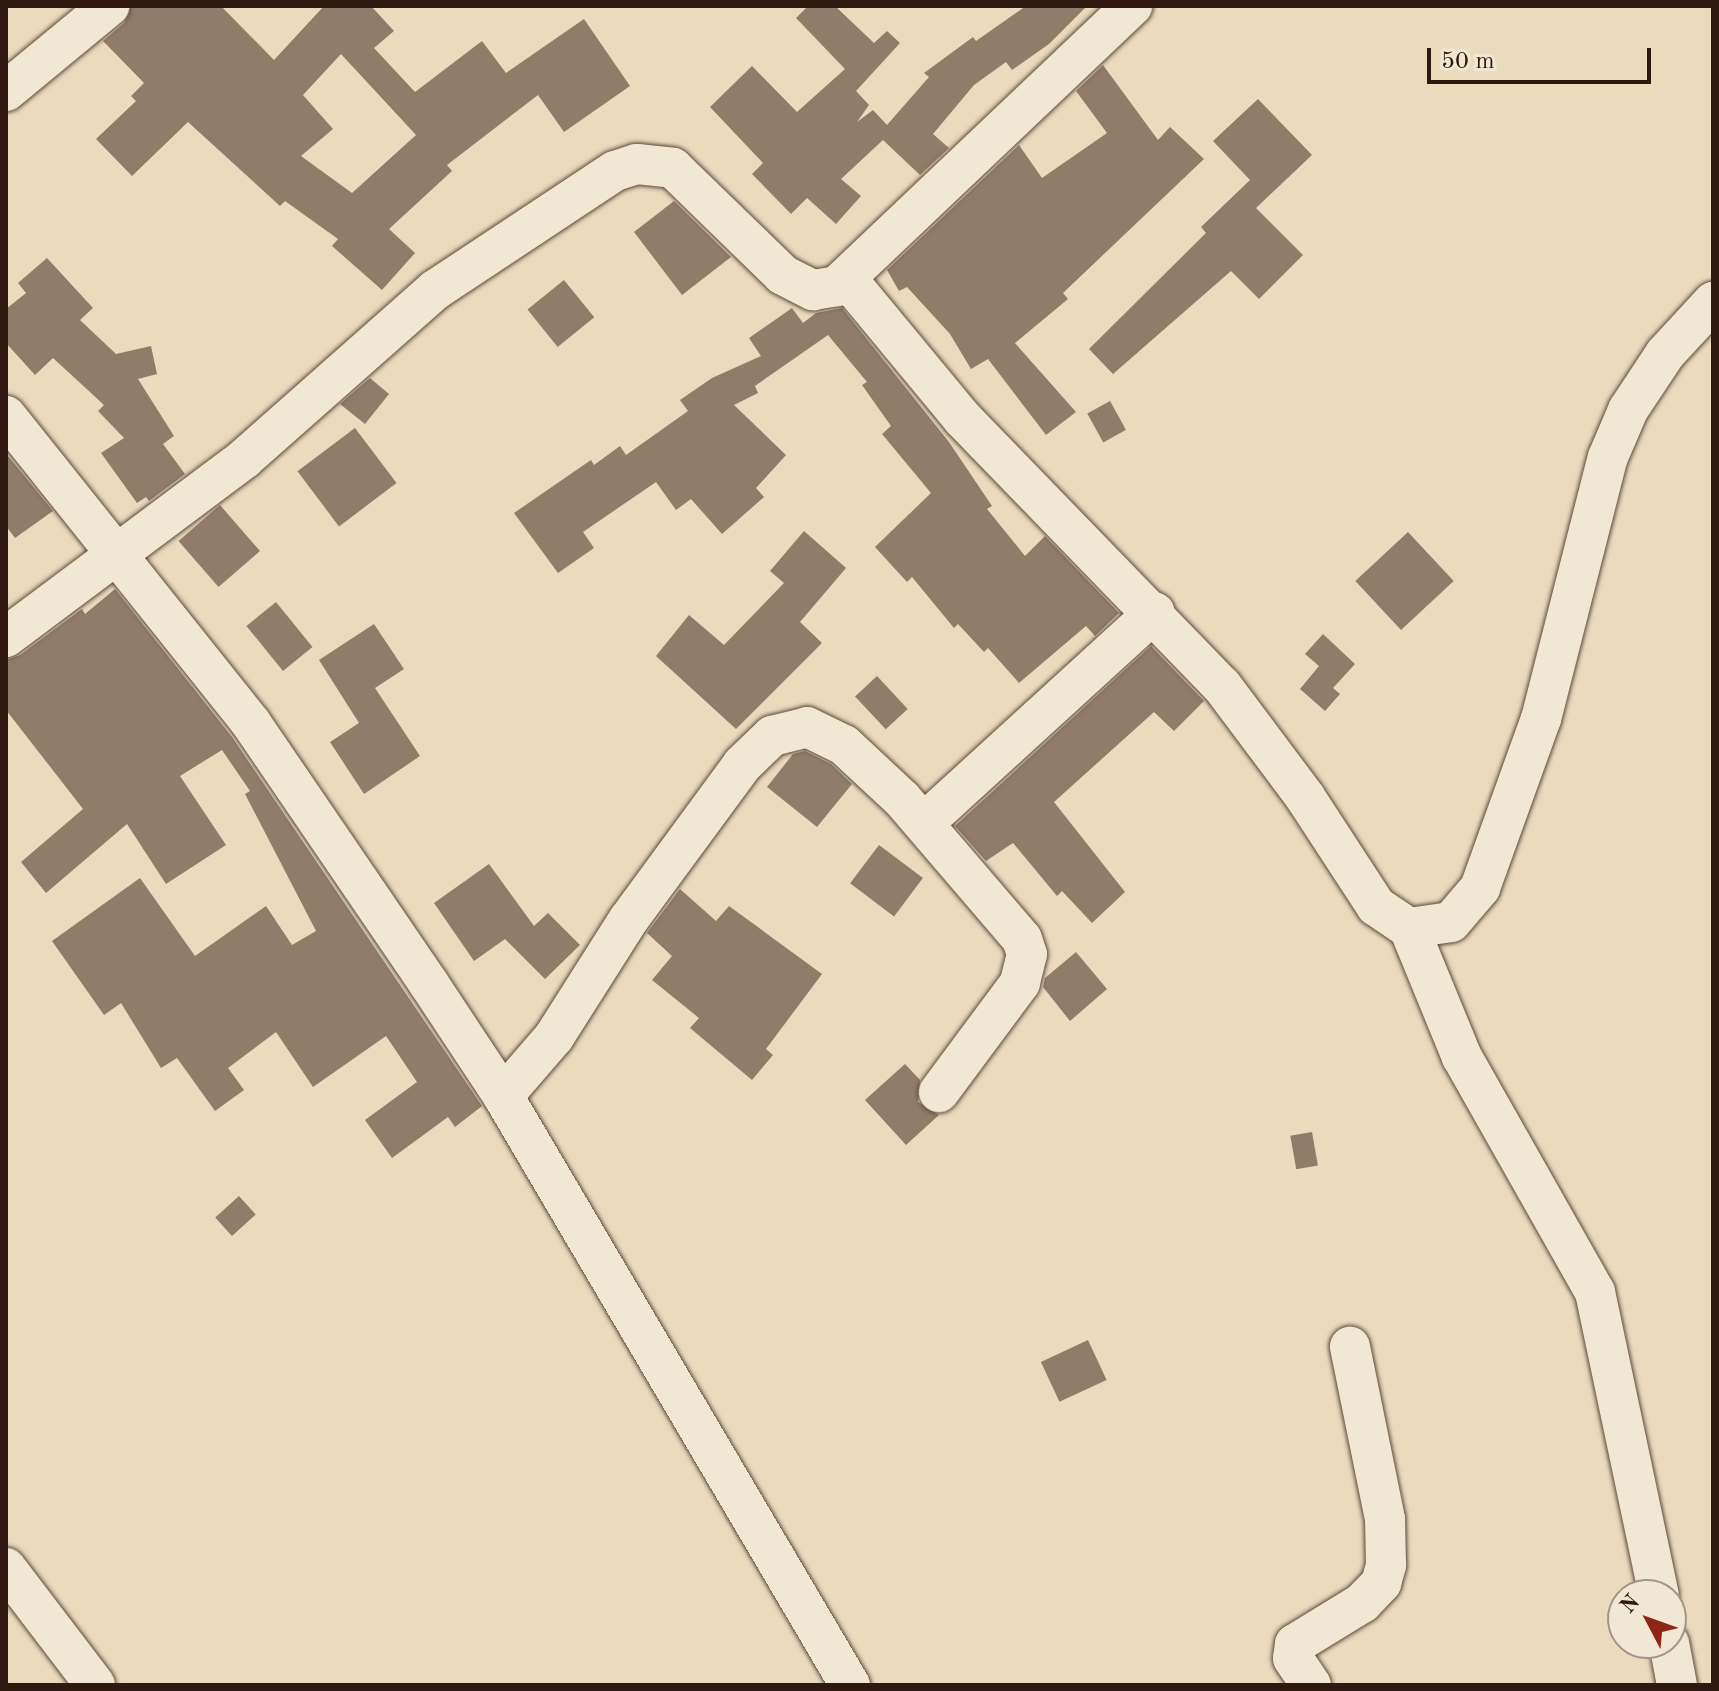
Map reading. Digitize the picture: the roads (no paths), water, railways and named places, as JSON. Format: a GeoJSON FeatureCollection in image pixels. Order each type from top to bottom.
{"type":"FeatureCollection","features":[{"type":"Feature","properties":{"kind":"street"},"geometry":{"type":"LineString","coordinates":[[6,91],[109,6]]}},
{"type":"Feature","properties":{"kind":"street"},"geometry":{"type":"LineString","coordinates":[[6,637],[117,557],[245,458],[435,290],[615,171],[637,164],[673,168],[767,261],[801,287],[826,289],[847,279],[1132,6]]}},
{"type":"Feature","properties":{"kind":"street"},"geometry":{"type":"LineString","coordinates":[[847,279],[962,418],[1155,612],[1222,686],[1305,797],[1376,906],[1409,928],[1462,1057],[1595,1292],[1656,1579]]}},
{"type":"Feature","properties":{"kind":"street"},"geometry":{"type":"LineString","coordinates":[[1409,928],[1451,922],[1480,888],[1541,719],[1608,457],[1628,410],[1665,354],[1713,302]]}},
{"type":"Feature","properties":{"kind":"street"},"geometry":{"type":"LineString","coordinates":[[6,416],[251,723],[503,1096],[850,1685]]}},
{"type":"Feature","properties":{"kind":"street"},"geometry":{"type":"LineString","coordinates":[[925,822],[1155,612]]}},
{"type":"Feature","properties":{"kind":"street"},"geometry":{"type":"LineString","coordinates":[[503,1096],[561,1028],[629,919],[742,765],[772,736],[807,727],[823,731],[925,822],[1022,939],[1027,954],[1020,983],[939,1092]]}},
{"type":"Feature","properties":{"kind":"street"},"geometry":{"type":"LineString","coordinates":[[1311,1685],[1293,1658],[1295,1644],[1362,1603],[1381,1583],[1386,1565],[1385,1519],[1350,1347]]}},
{"type":"Feature","properties":{"kind":"street"},"geometry":{"type":"LineString","coordinates":[[6,1568],[95,1685]]}},
{"type":"Feature","properties":{"kind":"street"},"geometry":{"type":"LineString","coordinates":[[1672,1659],[1677,1685]]}}]}
